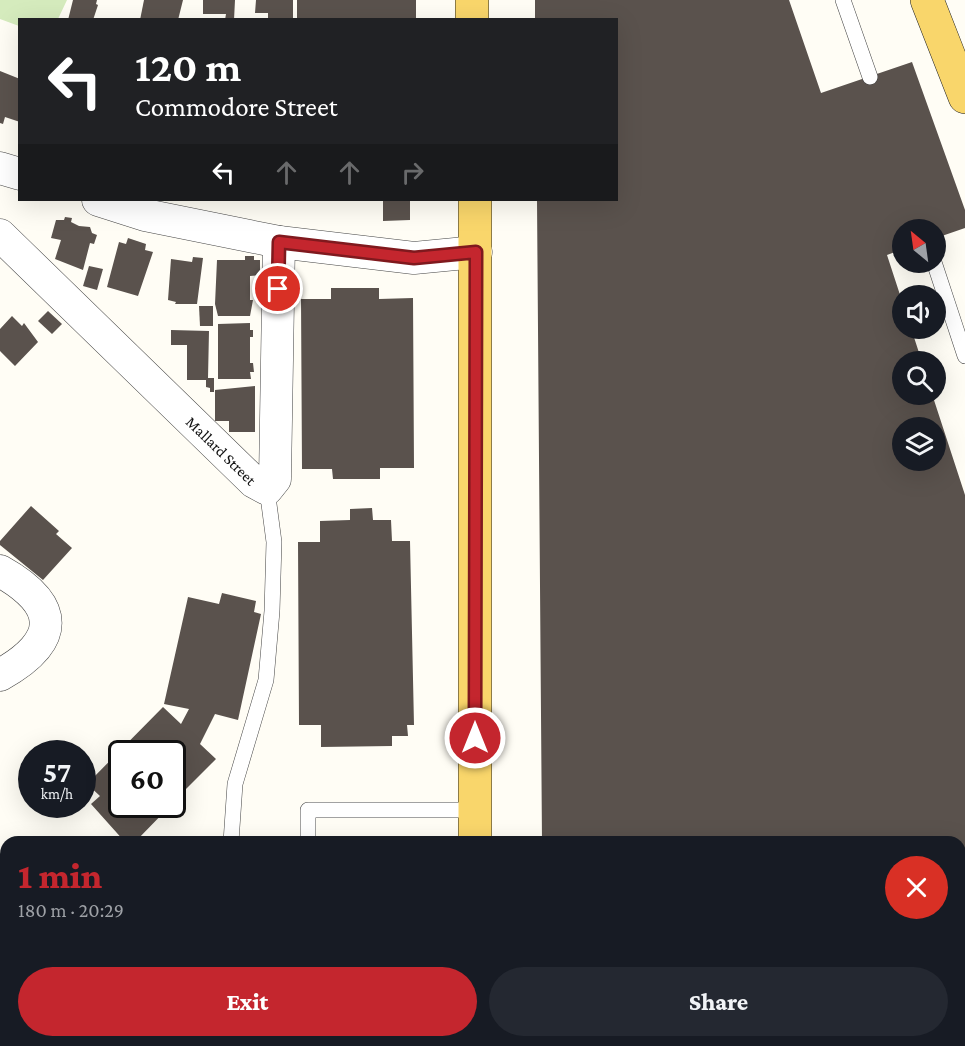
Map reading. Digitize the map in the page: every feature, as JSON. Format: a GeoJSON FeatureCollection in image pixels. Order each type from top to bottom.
{"type":"FeatureCollection","features":[{"type":"Feature","properties":{"kind":"main road"},"geometry":{"type":"LineString","coordinates":[[472,0],[472,18]]}},
{"type":"Feature","properties":{"kind":"main road"},"geometry":{"type":"LineString","coordinates":[[927,0],[965,97]]}},
{"type":"Feature","properties":{"kind":"main road"},"geometry":{"type":"LineString","coordinates":[[475,201],[475,826]]}},
{"type":"Feature","properties":{"kind":"street"},"geometry":{"type":"LineString","coordinates":[[0,168],[18,173]]}},
{"type":"Feature","properties":{"kind":"street"},"geometry":{"type":"LineString","coordinates":[[101,201],[145,215],[279,242],[414,258],[476,252]]}},
{"type":"Feature","properties":{"kind":"street","name":"Mallard Street"},"geometry":{"type":"LineString","coordinates":[[0,235],[254,482],[267,489],[275,479],[279,242]]}},
{"type":"Feature","properties":{"kind":"street"},"geometry":{"type":"LineString","coordinates":[[0,571],[24,584],[38,599],[46,617],[44,638],[31,656],[0,675]]}},
{"type":"Feature","properties":{"kind":"lane"},"geometry":{"type":"LineString","coordinates":[[843,0],[870,77]]}},
{"type":"Feature","properties":{"kind":"lane"},"geometry":{"type":"LineString","coordinates":[[938,273],[965,356]]}},
{"type":"Feature","properties":{"kind":"lane"},"geometry":{"type":"LineString","coordinates":[[231,836],[235,784],[267,668],[274,542],[267,489]]}},
{"type":"Feature","properties":{"kind":"lane"},"geometry":{"type":"LineString","coordinates":[[308,836],[308,810],[475,826]]}},
{"type":"Feature","properties":{"kind":"green space"},"geometry":{"type":"Polygon","coordinates":[[[0,0],[67,0],[58,18],[18,18],[18,26],[0,19],[0,0]]]}},
{"type":"Feature","properties":{"kind":"building"},"geometry":{"type":"Polygon","coordinates":[[[73,0],[97,0],[98,5],[94,18],[68,18],[73,0]]]}},
{"type":"Feature","properties":{"kind":"building"},"geometry":{"type":"Polygon","coordinates":[[[144,0],[183,0],[178,18],[140,18],[144,0]]]}},
{"type":"Feature","properties":{"kind":"building"},"geometry":{"type":"Polygon","coordinates":[[[203,0],[235,0],[234,18],[225,18],[226,14],[203,14],[203,0]]]}},
{"type":"Feature","properties":{"kind":"building"},"geometry":{"type":"Polygon","coordinates":[[[256,0],[293,0],[293,18],[268,18],[268,13],[255,13],[256,0]]]}},
{"type":"Feature","properties":{"kind":"building"},"geometry":{"type":"Polygon","coordinates":[[[297,0],[416,0],[416,18],[297,18],[297,0]]]}},
{"type":"Feature","properties":{"kind":"building"},"geometry":{"type":"Polygon","coordinates":[[[535,0],[789,0],[821,93],[912,62],[965,210],[965,228],[946,235],[946,219],[892,219],[892,253],[887,255],[897,285],[892,285],[892,339],[915,339],[918,351],[892,351],[892,405],[936,405],[940,417],[892,417],[892,471],[946,471],[946,437],[965,495],[965,836],[542,836],[537,201],[618,201],[618,18],[535,18],[535,0]]]}},
{"type":"Feature","properties":{"kind":"building"},"geometry":{"type":"Polygon","coordinates":[[[0,71],[18,78],[18,121],[5,117],[3,124],[0,123],[0,71]]]}},
{"type":"Feature","properties":{"kind":"building"},"geometry":{"type":"Polygon","coordinates":[[[383,201],[410,201],[410,220],[383,221],[383,201]]]}},
{"type":"Feature","properties":{"kind":"building"},"geometry":{"type":"Polygon","coordinates":[[[65,217],[72,218],[71,222],[79,226],[90,227],[92,233],[97,235],[94,244],[90,243],[83,270],[55,259],[61,240],[51,238],[56,220],[64,220],[65,217]]]}},
{"type":"Feature","properties":{"kind":"building"},"geometry":{"type":"Polygon","coordinates":[[[128,238],[146,244],[145,250],[153,252],[138,296],[107,287],[119,242],[126,244],[128,238]]]}},
{"type":"Feature","properties":{"kind":"building"},"geometry":{"type":"Polygon","coordinates":[[[245,256],[254,256],[254,260],[260,260],[260,275],[250,276],[250,300],[253,300],[250,316],[218,316],[215,304],[217,260],[245,260],[245,256]]]}},
{"type":"Feature","properties":{"kind":"building"},"geometry":{"type":"Polygon","coordinates":[[[193,257],[203,258],[197,304],[175,304],[176,302],[168,300],[171,259],[192,262],[193,257]]]}},
{"type":"Feature","properties":{"kind":"building"},"geometry":{"type":"Polygon","coordinates":[[[89,266],[103,269],[97,290],[83,286],[89,266]]]}},
{"type":"Feature","properties":{"kind":"building"},"geometry":{"type":"Polygon","coordinates":[[[331,288],[379,288],[379,299],[413,298],[414,468],[380,468],[380,479],[333,479],[332,469],[302,469],[301,299],[331,299],[331,288]]]}},
{"type":"Feature","properties":{"kind":"building"},"geometry":{"type":"Polygon","coordinates":[[[199,306],[213,306],[213,326],[200,326],[199,306]]]}},
{"type":"Feature","properties":{"kind":"building"},"geometry":{"type":"Polygon","coordinates":[[[48,311],[62,324],[52,334],[38,321],[48,311]]]}},
{"type":"Feature","properties":{"kind":"building"},"geometry":{"type":"Polygon","coordinates":[[[12,316],[22,326],[24,323],[38,342],[15,366],[0,351],[0,329],[12,316]]]}},
{"type":"Feature","properties":{"kind":"building"},"geometry":{"type":"Polygon","coordinates":[[[250,323],[253,337],[250,337],[250,363],[253,363],[254,372],[250,372],[251,379],[218,379],[218,324],[250,323]]]}},
{"type":"Feature","properties":{"kind":"building"},"geometry":{"type":"Polygon","coordinates":[[[171,330],[209,331],[208,378],[214,378],[214,392],[210,392],[210,388],[206,387],[206,380],[187,380],[187,345],[171,345],[171,330]]]}},
{"type":"Feature","properties":{"kind":"building"},"geometry":{"type":"Polygon","coordinates":[[[255,386],[255,432],[229,432],[229,421],[215,421],[215,390],[255,386]]]}},
{"type":"Feature","properties":{"kind":"building"},"geometry":{"type":"Polygon","coordinates":[[[31,506],[59,531],[56,534],[72,548],[43,580],[0,545],[0,541],[31,506]]]}},
{"type":"Feature","properties":{"kind":"building"},"geometry":{"type":"Polygon","coordinates":[[[372,508],[373,520],[391,520],[392,541],[410,541],[414,725],[407,725],[408,736],[392,736],[392,746],[321,747],[321,725],[299,725],[298,542],[320,542],[320,521],[350,520],[350,509],[372,508]]]}},
{"type":"Feature","properties":{"kind":"building"},"geometry":{"type":"Polygon","coordinates":[[[222,593],[256,601],[254,612],[261,614],[238,720],[215,714],[200,744],[216,759],[186,789],[186,740],[130,740],[163,707],[181,724],[189,709],[164,704],[188,597],[219,604],[222,593]]]}},
{"type":"Feature","properties":{"kind":"building"},"geometry":{"type":"Polygon","coordinates":[[[108,763],[108,818],[158,818],[141,836],[120,836],[96,810],[96,800],[100,796],[96,792],[96,775],[108,763]]]}},
{"type":"Feature","properties":{"kind":"route"},"geometry":{"type":"LineString","coordinates":[[278,289],[279,242],[414,258],[476,252],[475,738]]}}]}
